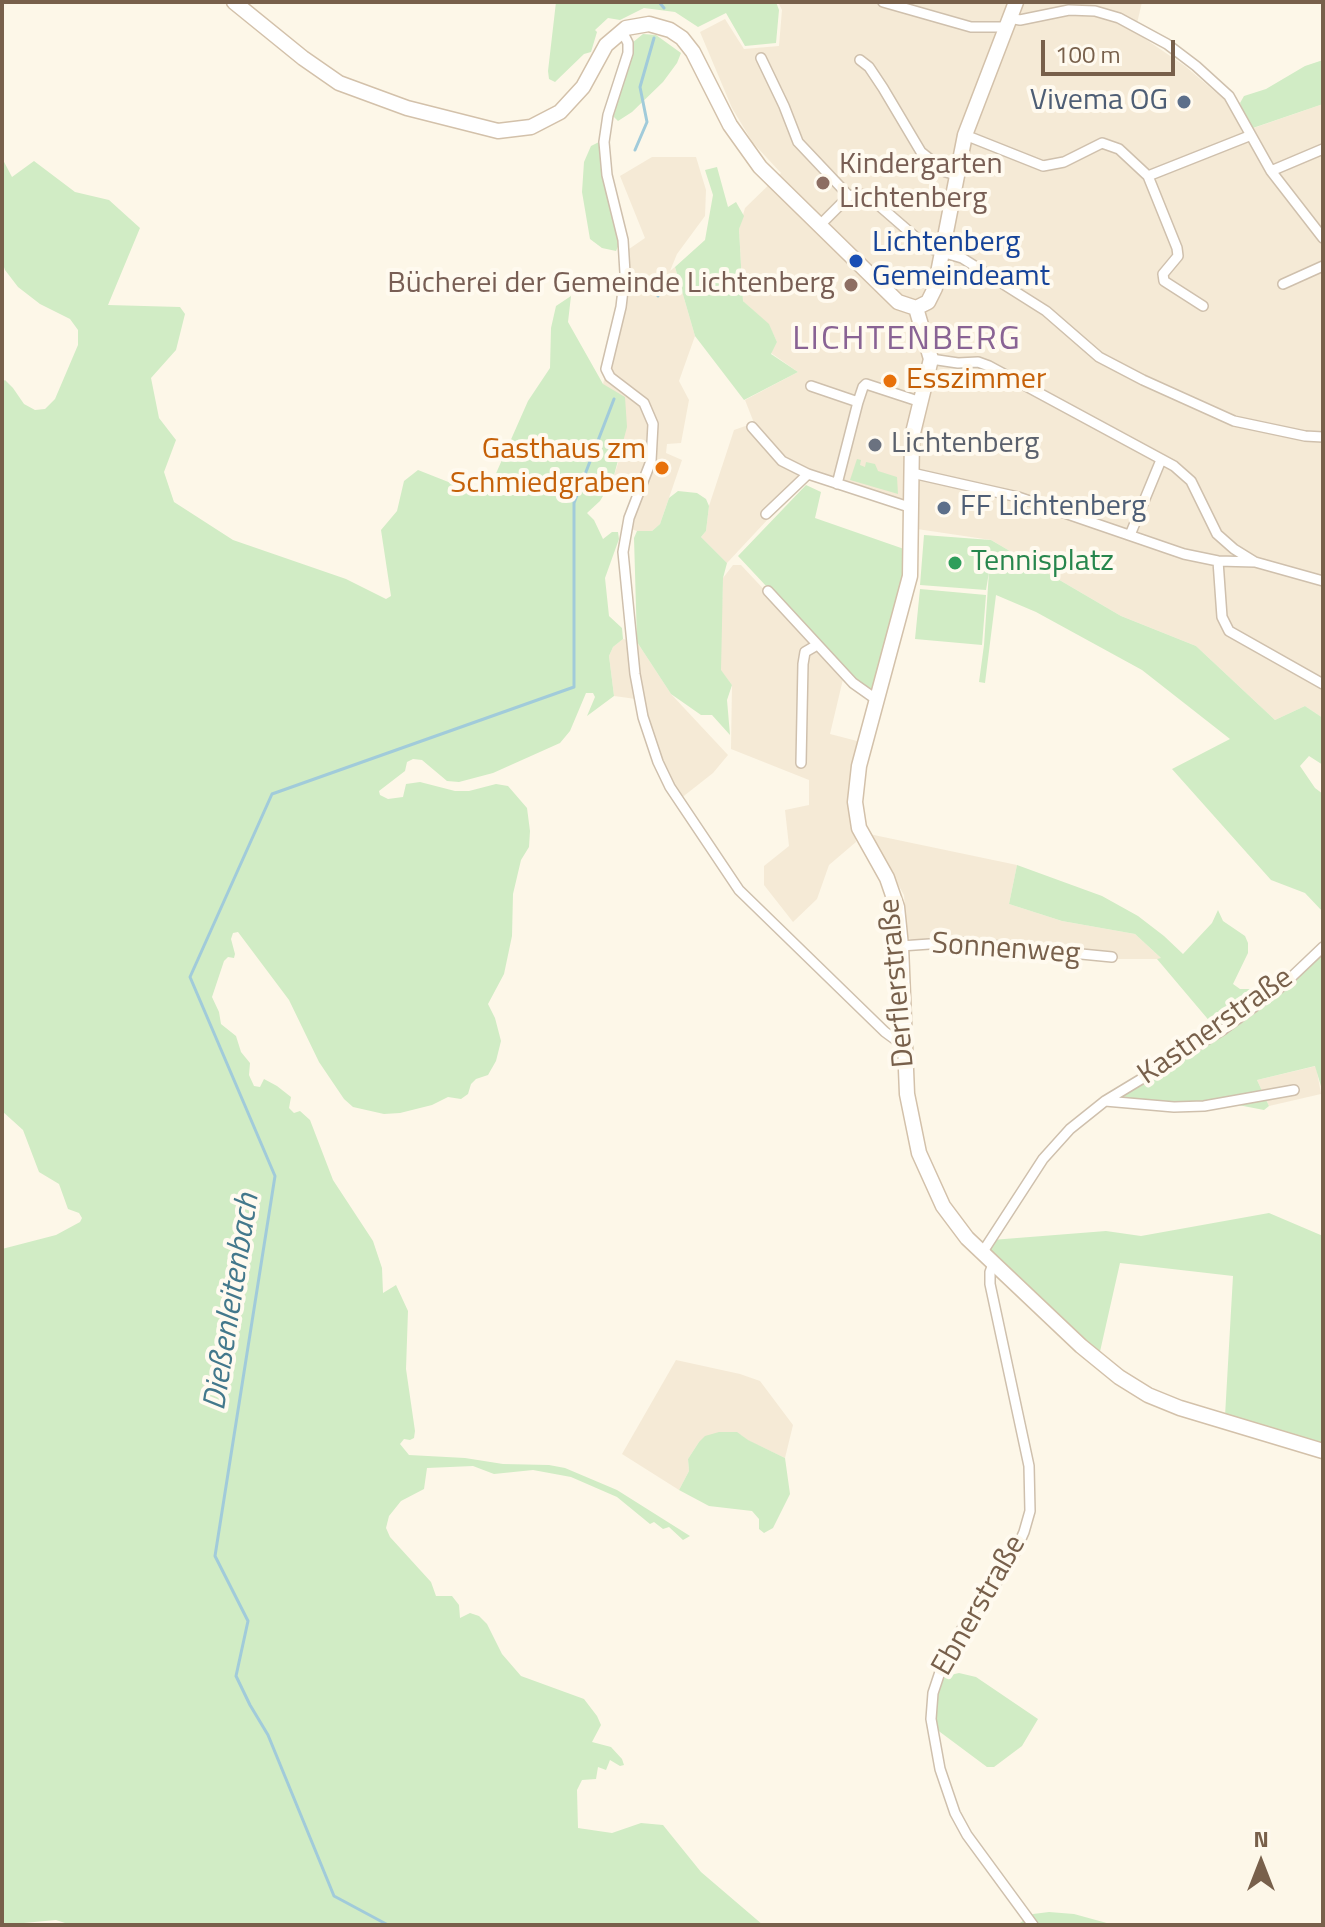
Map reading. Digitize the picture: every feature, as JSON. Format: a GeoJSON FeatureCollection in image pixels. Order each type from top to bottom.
{"type":"FeatureCollection","features":[{"type":"Feature","properties":{"kind":"street"},"geometry":{"type":"LineString","coordinates":[[234,2],[339,83],[407,108],[498,131],[531,127],[560,112],[578,94],[606,45],[622,31],[631,26],[649,24],[663,27],[682,38],[698,62],[730,125],[772,181],[898,302],[916,308],[924,306],[932,297],[965,135],[1016,2]]}},
{"type":"Feature","properties":{"kind":"street"},"geometry":{"type":"LineString","coordinates":[[883,2],[971,27],[1007,23],[1060,11],[1080,10],[1119,18],[1167,44],[1233,102],[1271,171],[1323,238]]}},
{"type":"Feature","properties":{"kind":"street"},"geometry":{"type":"LineString","coordinates":[[622,31],[628,43],[628,53],[608,115],[604,142],[607,175],[624,247],[624,287],[606,369],[610,377],[644,403],[653,424],[651,461],[629,518],[623,552],[639,696],[652,745],[683,810],[732,881],[885,1032],[896,1040],[904,1041]]}},
{"type":"Feature","properties":{"kind":"street"},"geometry":{"type":"LineString","coordinates":[[761,58],[798,142],[849,196]]}},
{"type":"Feature","properties":{"kind":"street"},"geometry":{"type":"LineString","coordinates":[[860,60],[869,67],[883,88],[921,152],[946,172],[956,175]]}},
{"type":"Feature","properties":{"kind":"street"},"geometry":{"type":"LineString","coordinates":[[965,135],[1043,166],[1064,162],[1102,143],[1111,144],[1148,176],[1178,253],[1163,278],[1178,292],[1203,306]]}},
{"type":"Feature","properties":{"kind":"street"},"geometry":{"type":"LineString","coordinates":[[1148,176],[1249,136]]}},
{"type":"Feature","properties":{"kind":"street"},"geometry":{"type":"LineString","coordinates":[[1271,171],[1323,149]]}},
{"type":"Feature","properties":{"kind":"street"},"geometry":{"type":"LineString","coordinates":[[820,225],[849,196],[860,194],[871,197],[928,248],[962,258],[1017,292],[1046,311],[1099,357],[1234,421],[1323,437]]}},
{"type":"Feature","properties":{"kind":"street"},"geometry":{"type":"LineString","coordinates":[[1283,284],[1323,266]]}},
{"type":"Feature","properties":{"kind":"street","name":"Derflerstraße"},"geometry":{"type":"LineString","coordinates":[[916,308],[931,359],[912,437],[908,583],[857,775],[855,808],[862,835],[895,898],[901,946],[908,1107],[919,1153],[943,1206],[982,1253],[1094,1358],[1140,1390],[1180,1408],[1323,1451]]}},
{"type":"Feature","properties":{"kind":"street"},"geometry":{"type":"LineString","coordinates":[[931,359],[953,363],[978,362],[989,366],[1181,471],[1191,481],[1217,534],[1255,562]]}},
{"type":"Feature","properties":{"kind":"street"},"geometry":{"type":"LineString","coordinates":[[837,484],[858,402],[866,384],[921,402]]}},
{"type":"Feature","properties":{"kind":"street"},"geometry":{"type":"LineString","coordinates":[[811,386],[858,402]]}},
{"type":"Feature","properties":{"kind":"street"},"geometry":{"type":"LineString","coordinates":[[752,427],[782,461],[808,474],[912,508]]}},
{"type":"Feature","properties":{"kind":"street"},"geometry":{"type":"LineString","coordinates":[[1130,535],[1161,460]]}},
{"type":"Feature","properties":{"kind":"street"},"geometry":{"type":"LineString","coordinates":[[912,473],[1018,497],[1184,554],[1218,561],[1255,562],[1323,581]]}},
{"type":"Feature","properties":{"kind":"street"},"geometry":{"type":"LineString","coordinates":[[766,514],[808,474]]}},
{"type":"Feature","properties":{"kind":"street"},"geometry":{"type":"LineString","coordinates":[[1218,561],[1222,617],[1229,631],[1323,684]]}},
{"type":"Feature","properties":{"kind":"street"},"geometry":{"type":"LineString","coordinates":[[768,591],[853,683],[877,700]]}},
{"type":"Feature","properties":{"kind":"street"},"geometry":{"type":"LineString","coordinates":[[801,763],[803,664],[805,652],[817,645]]}},
{"type":"Feature","properties":{"kind":"street","name":"Sonnenweg"},"geometry":{"type":"LineString","coordinates":[[901,946],[958,942],[1112,957]]}},
{"type":"Feature","properties":{"kind":"street","name":"Kastnerstraße"},"geometry":{"type":"LineString","coordinates":[[982,1253],[1043,1159],[1070,1129],[1105,1101],[1224,1029],[1281,987],[1323,947]]}},
{"type":"Feature","properties":{"kind":"street","name":"Kastnerstraße"},"geometry":{"type":"LineString","coordinates":[[1105,1101],[1174,1107],[1204,1106],[1294,1090]]}},
{"type":"Feature","properties":{"kind":"street","name":"Ebnerstraße"},"geometry":{"type":"LineString","coordinates":[[993,1264],[990,1284],[1029,1466],[1030,1505],[1026,1527],[1013,1557],[970,1615],[944,1660],[933,1693],[931,1719],[943,1782],[955,1813],[967,1835],[1033,1925]]}},
{"type":"Feature","properties":{"kind":"shaded area"},"geometry":{"type":"Polygon","coordinates":[[[778,2],[1142,2],[1135,32],[1185,66],[1234,108],[1242,132],[1323,104],[1323,718],[1305,706],[1275,720],[1196,646],[1121,616],[991,540],[917,529],[917,507],[812,472],[727,563],[701,537],[706,531],[709,506],[734,430],[754,423],[745,400],[798,372],[771,353],[777,342],[769,325],[743,301],[739,229],[745,208],[781,173],[753,143],[732,108],[700,32],[725,19],[744,49],[779,46],[782,10],[778,2]]]}},
{"type":"Feature","properties":{"kind":"shaded area"},"geometry":{"type":"Polygon","coordinates":[[[652,157],[696,157],[706,190],[705,216],[677,254],[670,271],[675,267],[695,336],[679,381],[689,400],[681,443],[667,444],[666,453],[682,460],[660,524],[652,531],[637,531],[631,529],[644,493],[613,479],[619,460],[603,384],[628,284],[629,249],[645,238],[620,176],[652,157]]]}},
{"type":"Feature","properties":{"kind":"shaded area"},"geometry":{"type":"Polygon","coordinates":[[[733,565],[741,565],[844,675],[830,734],[861,742],[849,797],[856,842],[829,865],[817,899],[793,922],[764,885],[764,866],[789,846],[785,810],[809,805],[809,780],[731,749],[732,685],[721,671],[721,634],[723,578],[733,565]]]}},
{"type":"Feature","properties":{"kind":"shaded area"},"geometry":{"type":"Polygon","coordinates":[[[623,639],[637,642],[671,694],[728,755],[713,773],[680,799],[654,740],[643,700],[614,696],[609,656],[613,647],[623,639]]]}},
{"type":"Feature","properties":{"kind":"shaded area"},"geometry":{"type":"Polygon","coordinates":[[[869,834],[1017,865],[1009,904],[1062,921],[1135,934],[1162,959],[1091,959],[913,941],[907,937],[904,895],[869,834]]]}},
{"type":"Feature","properties":{"kind":"shaded area"},"geometry":{"type":"Polygon","coordinates":[[[1316,1066],[1321,1094],[1269,1106],[1257,1080],[1316,1066]]]}},
{"type":"Feature","properties":{"kind":"shaded area"},"geometry":{"type":"Polygon","coordinates":[[[676,1360],[760,1381],[793,1425],[785,1458],[741,1435],[699,1442],[688,1459],[689,1471],[679,1490],[622,1454],[676,1360]]]}},
{"type":"Feature","properties":{"kind":"green space"},"geometry":{"type":"Polygon","coordinates":[[[556,2],[776,2],[779,10],[776,43],[745,46],[726,13],[698,27],[675,12],[644,8],[620,20],[608,18],[595,30],[591,52],[584,54],[555,82],[549,79],[548,71],[556,2]]]}},
{"type":"Feature","properties":{"kind":"green space"},"geometry":{"type":"Polygon","coordinates":[[[643,34],[656,35],[681,53],[663,82],[618,121],[613,116],[619,99],[613,85],[632,43],[643,34]]]}},
{"type":"Feature","properties":{"kind":"green space"},"geometry":{"type":"Polygon","coordinates":[[[1323,60],[1323,104],[1250,129],[1240,103],[1244,96],[1266,89],[1305,66],[1323,60]]]}},
{"type":"Feature","properties":{"kind":"green space"},"geometry":{"type":"Polygon","coordinates":[[[599,142],[620,242],[616,251],[602,248],[590,239],[582,192],[584,162],[591,146],[599,142]]]}},
{"type":"Feature","properties":{"kind":"green space"},"geometry":{"type":"Polygon","coordinates":[[[2,158],[12,177],[34,161],[75,192],[109,200],[140,228],[108,305],[180,307],[185,314],[176,350],[151,378],[159,418],[176,440],[164,472],[174,502],[233,540],[346,579],[386,599],[391,596],[381,530],[397,511],[404,481],[418,470],[456,485],[490,487],[528,401],[550,368],[551,328],[556,306],[571,296],[568,322],[603,384],[625,397],[627,427],[613,479],[600,501],[587,513],[603,539],[612,532],[618,532],[619,539],[605,578],[609,616],[622,628],[623,639],[613,647],[609,656],[614,696],[587,716],[595,697],[593,693],[586,693],[570,731],[560,743],[493,773],[459,782],[447,781],[422,760],[413,759],[407,762],[405,771],[379,791],[388,799],[403,797],[406,784],[420,782],[455,791],[496,784],[508,786],[527,808],[529,847],[521,860],[513,894],[512,936],[504,974],[488,1004],[501,1041],[496,1061],[488,1075],[476,1079],[468,1094],[461,1099],[448,1097],[432,1105],[400,1113],[384,1114],[353,1107],[319,1062],[289,1000],[238,932],[233,933],[231,939],[234,958],[228,957],[224,961],[212,997],[221,1024],[236,1036],[241,1052],[250,1063],[249,1075],[254,1086],[260,1087],[264,1079],[277,1086],[291,1097],[289,1108],[294,1113],[300,1111],[310,1120],[333,1180],[373,1241],[382,1268],[383,1293],[396,1285],[408,1311],[406,1369],[415,1431],[414,1438],[404,1439],[400,1444],[409,1455],[565,1468],[617,1490],[690,1536],[683,1540],[669,1527],[663,1529],[654,1522],[650,1524],[617,1497],[571,1477],[533,1470],[494,1474],[473,1466],[427,1468],[424,1489],[401,1501],[389,1516],[386,1528],[390,1537],[431,1582],[436,1596],[452,1596],[459,1605],[460,1618],[470,1613],[487,1624],[502,1654],[521,1676],[584,1699],[597,1716],[601,1725],[592,1742],[611,1747],[624,1765],[610,1760],[606,1770],[598,1767],[596,1779],[582,1780],[577,1790],[578,1828],[612,1833],[641,1823],[663,1825],[701,1872],[763,1925],[71,1925],[56,1920],[2,1925],[2,1249],[56,1235],[82,1218],[79,1213],[68,1209],[59,1184],[39,1172],[23,1130],[2,1111],[2,382],[5,380],[13,388],[24,404],[35,410],[45,409],[55,399],[78,345],[78,330],[70,319],[40,304],[18,287],[5,270],[2,261],[2,158]]]}},
{"type":"Feature","properties":{"kind":"green space"},"geometry":{"type":"Polygon","coordinates":[[[717,167],[728,207],[736,202],[744,216],[739,229],[743,301],[769,324],[777,342],[771,354],[798,372],[744,400],[695,336],[675,267],[705,240],[713,195],[705,170],[717,167]]]}},
{"type":"Feature","properties":{"kind":"green space"},"geometry":{"type":"Polygon","coordinates":[[[857,459],[861,460],[860,465],[865,467],[866,462],[875,464],[878,471],[897,477],[898,494],[850,480],[857,459]]]}},
{"type":"Feature","properties":{"kind":"green space"},"geometry":{"type":"Polygon","coordinates":[[[806,485],[821,492],[815,518],[904,549],[903,586],[872,689],[854,680],[738,556],[806,485]]]}},
{"type":"Feature","properties":{"kind":"green space"},"geometry":{"type":"Polygon","coordinates":[[[678,491],[697,493],[706,499],[709,506],[706,531],[701,537],[727,563],[723,578],[721,670],[732,685],[727,700],[730,735],[712,715],[701,715],[671,694],[637,642],[634,538],[637,531],[652,531],[660,524],[669,498],[678,491]]]}},
{"type":"Feature","properties":{"kind":"green space"},"geometry":{"type":"Polygon","coordinates":[[[924,535],[991,540],[1121,616],[1196,646],[1275,720],[1305,706],[1323,718],[1323,765],[1309,756],[1300,766],[1323,794],[1323,912],[1305,893],[1271,880],[1172,769],[1230,739],[1142,670],[1036,612],[996,595],[985,683],[979,682],[989,572],[986,590],[920,585],[924,535]]]}},
{"type":"Feature","properties":{"kind":"green space","name":"Tennisplatz"},"geometry":{"type":"Polygon","coordinates":[[[920,589],[986,595],[982,645],[915,639],[920,589]]]}},
{"type":"Feature","properties":{"kind":"green space"},"geometry":{"type":"Polygon","coordinates":[[[1017,865],[1102,896],[1138,916],[1183,954],[1212,923],[1218,910],[1223,921],[1245,936],[1248,943],[1248,953],[1233,984],[1240,989],[1273,989],[1217,1030],[1157,959],[1161,958],[1135,934],[1062,921],[1009,904],[1017,865]]]}},
{"type":"Feature","properties":{"kind":"green space"},"geometry":{"type":"Polygon","coordinates":[[[1323,952],[1323,1093],[1315,1066],[1257,1080],[1269,1106],[1264,1110],[1233,1104],[1118,1108],[1108,1103],[1241,1023],[1323,952]]]}},
{"type":"Feature","properties":{"kind":"green space"},"geometry":{"type":"Polygon","coordinates":[[[1269,1213],[1323,1236],[1323,1446],[1225,1416],[1233,1276],[1120,1263],[1099,1356],[979,1241],[1106,1231],[1141,1236],[1269,1213]]]}},
{"type":"Feature","properties":{"kind":"green space"},"geometry":{"type":"Polygon","coordinates":[[[737,1432],[785,1458],[790,1494],[773,1528],[764,1533],[759,1529],[759,1519],[752,1511],[709,1506],[679,1490],[689,1471],[688,1459],[699,1442],[705,1436],[737,1432]]]}},
{"type":"Feature","properties":{"kind":"green space"},"geometry":{"type":"Polygon","coordinates":[[[959,1673],[976,1677],[1038,1719],[1022,1746],[994,1767],[987,1767],[936,1729],[937,1693],[942,1677],[959,1673]]]}},
{"type":"Feature","properties":{"kind":"green space"},"geometry":{"type":"Polygon","coordinates":[[[1033,1914],[1074,1914],[1114,1925],[1017,1925],[1033,1914]]]}},
{"type":"Feature","properties":{"kind":"waterway","name":"Dießenleitenbach"},"geometry":{"type":"LineString","coordinates":[[659,2],[664,8]]}},
{"type":"Feature","properties":{"kind":"waterway","name":"Dießenleitenbach"},"geometry":{"type":"LineString","coordinates":[[635,150],[647,122],[640,87],[654,38]]}},
{"type":"Feature","properties":{"kind":"waterway","name":"Dießenleitenbach"},"geometry":{"type":"LineString","coordinates":[[658,296],[661,280]]}},
{"type":"Feature","properties":{"kind":"waterway","name":"Dießenleitenbach"},"geometry":{"type":"LineString","coordinates":[[388,1925],[334,1896],[268,1735],[236,1676],[248,1621],[215,1556],[275,1176],[190,977],[272,794],[574,687],[574,503],[614,399]]}},
{"type":"Feature","properties":{"kind":"place","name":"Vivema OG"},"geometry":{"type":"Point","coordinates":[1184,102]}},
{"type":"Feature","properties":{"kind":"place","name":"Kindergarten Lichtenberg"},"geometry":{"type":"Point","coordinates":[823,183]}},
{"type":"Feature","properties":{"kind":"place","name":"Lichtenberg Gemeindeamt"},"geometry":{"type":"Point","coordinates":[856,261]}},
{"type":"Feature","properties":{"kind":"place","name":"Bücherei der Gemeinde Lichtenberg"},"geometry":{"type":"Point","coordinates":[851,285]}},
{"type":"Feature","properties":{"kind":"place","name":"Esszimmer"},"geometry":{"type":"Point","coordinates":[890,381]}},
{"type":"Feature","properties":{"kind":"place","name":"Lichtenberg"},"geometry":{"type":"Point","coordinates":[875,445]}},
{"type":"Feature","properties":{"kind":"place","name":"Gasthaus zm Schmiedgraben"},"geometry":{"type":"Point","coordinates":[662,468]}},
{"type":"Feature","properties":{"kind":"place","name":"FF Lichtenberg"},"geometry":{"type":"Point","coordinates":[944,508]}},
{"type":"Feature","properties":{"kind":"place","name":"Tennisplatz"},"geometry":{"type":"Point","coordinates":[955,563]}},
{"type":"Feature","properties":{"kind":"district","name":"LICHTENBERG"},"geometry":{"type":"Point","coordinates":[907,341]}}]}
